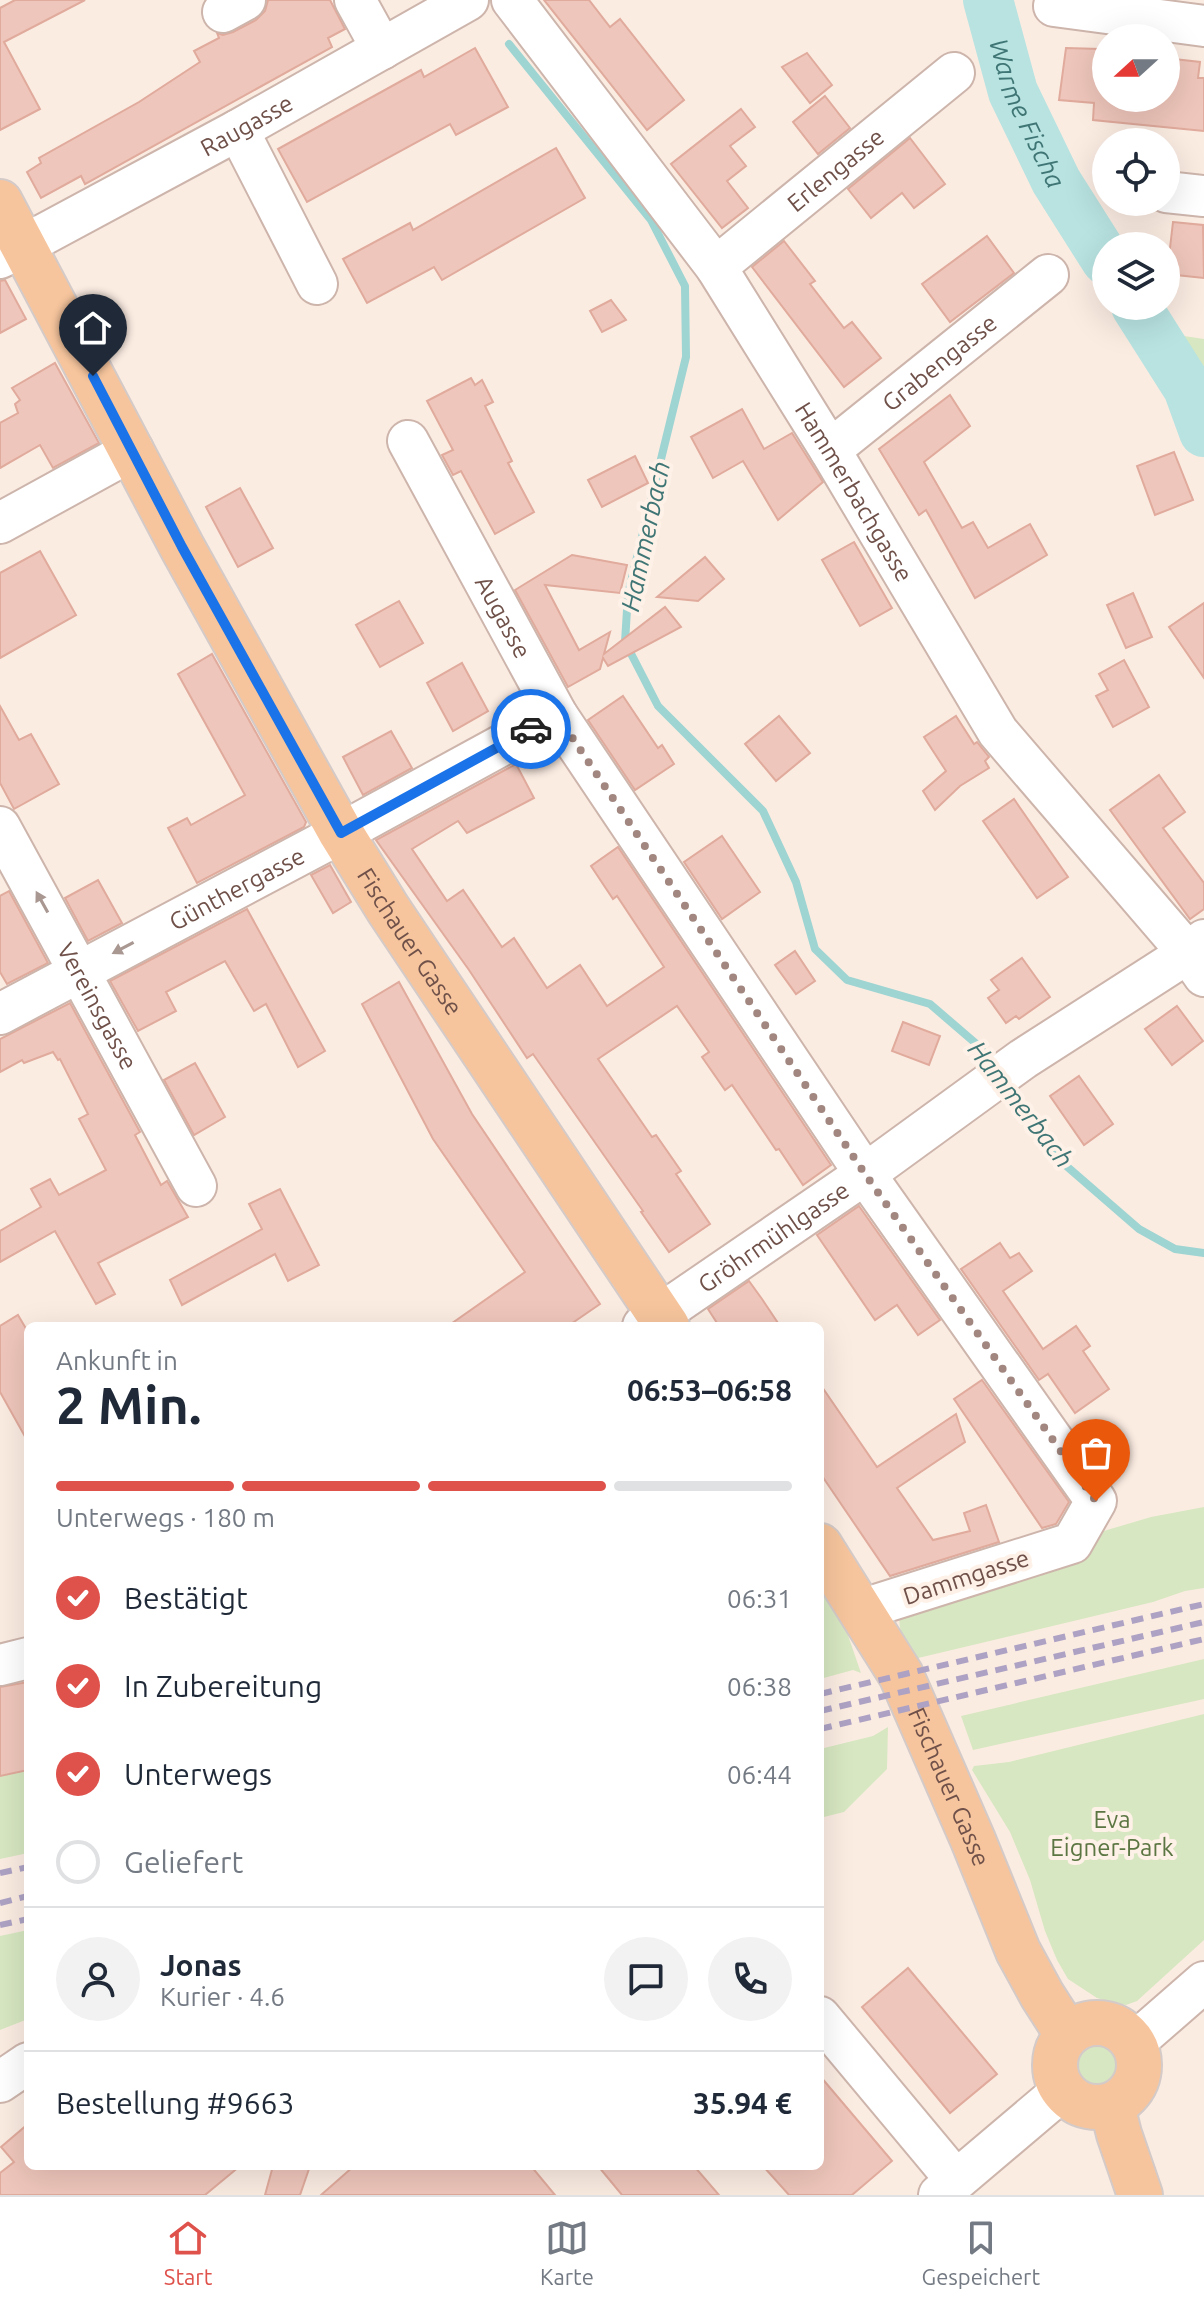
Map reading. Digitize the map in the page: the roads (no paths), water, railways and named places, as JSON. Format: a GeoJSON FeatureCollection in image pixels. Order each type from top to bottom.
{"type":"FeatureCollection","features":[{"type":"Feature","properties":{"kind":"main road","name":"Fischauer Gasse"},"geometry":{"type":"LineString","coordinates":[[0,202],[12,251],[133,450],[227,629],[341,833],[656,1322]]}},
{"type":"Feature","properties":{"kind":"main road","name":"Fischauer Gasse"},"geometry":{"type":"LineString","coordinates":[[824,1552],[901,1675],[1018,1951],[1067,2034]]}},
{"type":"Feature","properties":{"kind":"main road"},"geometry":{"type":"LineString","coordinates":[[1094,2022],[1110,2024],[1124,2032],[1134,2043],[1140,2068],[1132,2091],[1121,2101],[1101,2108],[1086,2106],[1074,2101],[1063,2090],[1057,2079],[1055,2064],[1057,2050],[1067,2034],[1094,2022]]}},
{"type":"Feature","properties":{"kind":"main road"},"geometry":{"type":"LineString","coordinates":[[1112,2106],[1140,2195]]}},
{"type":"Feature","properties":{"kind":"street"},"geometry":{"type":"LineString","coordinates":[[355,0],[382,49]]}},
{"type":"Feature","properties":{"kind":"street","name":"Raugasse"},"geometry":{"type":"LineString","coordinates":[[12,251],[238,130],[468,0]]}},
{"type":"Feature","properties":{"kind":"street","name":"Hammerbachgasse"},"geometry":{"type":"LineString","coordinates":[[512,0],[716,267],[830,450],[998,732],[1199,957]]}},
{"type":"Feature","properties":{"kind":"street"},"geometry":{"type":"LineString","coordinates":[[1054,6],[1204,26]]}},
{"type":"Feature","properties":{"kind":"street","name":"Erlengasse"},"geometry":{"type":"LineString","coordinates":[[716,267],[954,73]]}},
{"type":"Feature","properties":{"kind":"street"},"geometry":{"type":"LineString","coordinates":[[238,130],[317,284]]}},
{"type":"Feature","properties":{"kind":"street"},"geometry":{"type":"LineString","coordinates":[[1180,193],[1204,196]]}},
{"type":"Feature","properties":{"kind":"street","name":"Grabengasse"},"geometry":{"type":"LineString","coordinates":[[830,450],[1048,275]]}},
{"type":"Feature","properties":{"kind":"street","name":"Augasse"},"geometry":{"type":"LineString","coordinates":[[408,441],[557,715],[865,1174],[1096,1501]]}},
{"type":"Feature","properties":{"kind":"street"},"geometry":{"type":"LineString","coordinates":[[0,523],[133,450]]}},
{"type":"Feature","properties":{"kind":"street","name":"Günthergasse"},"geometry":{"type":"LineString","coordinates":[[0,1014],[557,715]]}},
{"type":"Feature","properties":{"kind":"street","name":"Vereinsgasse"},"geometry":{"type":"LineString","coordinates":[[0,827],[196,1186]]}},
{"type":"Feature","properties":{"kind":"street","name":"Gröhrmühlgasse"},"geometry":{"type":"LineString","coordinates":[[656,1322],[1023,1059],[1199,957]]}},
{"type":"Feature","properties":{"kind":"street","name":"Dammgasse"},"geometry":{"type":"LineString","coordinates":[[860,1610],[1072,1543],[1096,1501]]}},
{"type":"Feature","properties":{"kind":"street"},"geometry":{"type":"LineString","coordinates":[[0,1665],[24,1659]]}},
{"type":"Feature","properties":{"kind":"street"},"geometry":{"type":"LineString","coordinates":[[1134,2043],[1204,1982]]}},
{"type":"Feature","properties":{"kind":"street"},"geometry":{"type":"LineString","coordinates":[[824,2022],[948,2188],[1063,2090]]}},
{"type":"Feature","properties":{"kind":"street"},"geometry":{"type":"LineString","coordinates":[[0,2082],[24,2066]]}},
{"type":"Feature","properties":{"kind":"waterway","name":"Warme Fischa"},"geometry":{"type":"LineString","coordinates":[[988,0],[1013,92],[1056,181],[1092,238]]}},
{"type":"Feature","properties":{"kind":"waterway","name":"Hammerbach"},"geometry":{"type":"LineString","coordinates":[[509,44],[651,220],[685,286],[686,357],[628,594],[625,642],[658,706],[763,811],[796,882],[815,949],[847,980],[930,1004],[980,1047],[994,1068]]}},
{"type":"Feature","properties":{"kind":"waterway","name":"Warme Fischa"},"geometry":{"type":"LineString","coordinates":[[1145,320],[1188,388],[1204,432]]}},
{"type":"Feature","properties":{"kind":"waterway","name":"Hammerbach"},"geometry":{"type":"LineString","coordinates":[[1006,1086],[1056,1157],[1139,1229],[1175,1249],[1204,1253]]}},
{"type":"Feature","properties":{"kind":"railway"},"geometry":{"type":"LineString","coordinates":[[824,1693],[1204,1604]]}},
{"type":"Feature","properties":{"kind":"railway"},"geometry":{"type":"LineString","coordinates":[[824,1710],[1204,1622]]}},
{"type":"Feature","properties":{"kind":"railway"},"geometry":{"type":"LineString","coordinates":[[824,1728],[1204,1639]]}},
{"type":"Feature","properties":{"kind":"railway"},"geometry":{"type":"LineString","coordinates":[[0,1873],[24,1868]]}},
{"type":"Feature","properties":{"kind":"railway"},"geometry":{"type":"LineString","coordinates":[[0,1903],[24,1897]]}},
{"type":"Feature","properties":{"kind":"railway"},"geometry":{"type":"LineString","coordinates":[[0,1925],[24,1920]]}},
{"type":"Feature","properties":{"kind":"park label","name":"Eva Eigner-Park"},"geometry":{"type":"Point","coordinates":[1112,1833]}}]}
